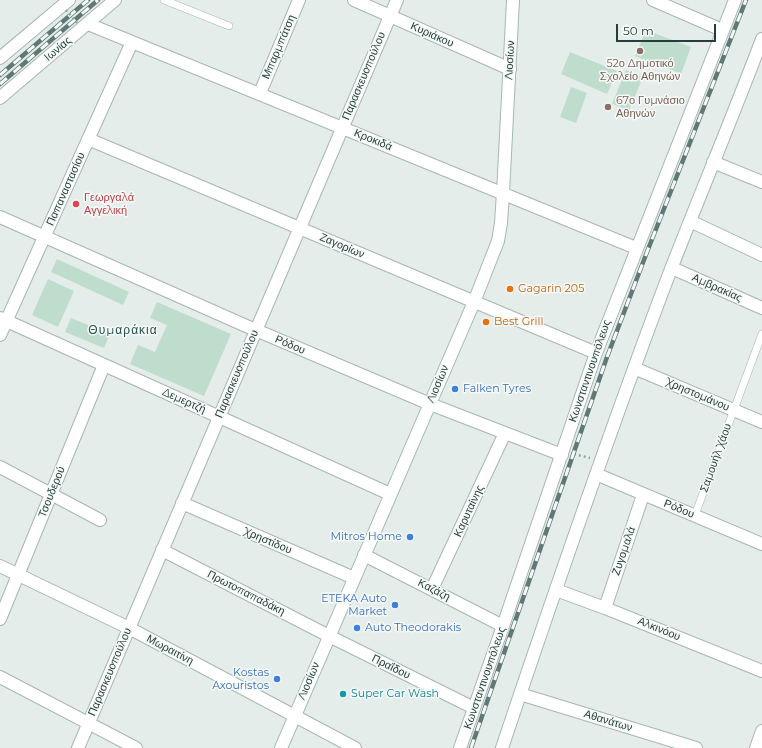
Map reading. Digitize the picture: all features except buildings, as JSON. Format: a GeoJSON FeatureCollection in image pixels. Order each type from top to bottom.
{"type":"FeatureCollection","features":[{"type":"Feature","properties":{"kind":"street","name":"Ιωνίας"},"geometry":{"type":"LineString","coordinates":[[0,98],[83,24],[115,0]]}},
{"type":"Feature","properties":{"kind":"street","name":"Μπαρμπάτση"},"geometry":{"type":"LineString","coordinates":[[260,93],[299,0]]}},
{"type":"Feature","properties":{"kind":"street","name":"Κυριάκου"},"geometry":{"type":"LineString","coordinates":[[354,0],[510,69]]}},
{"type":"Feature","properties":{"kind":"street","name":"Παρασκευοπούλου"},"geometry":{"type":"LineString","coordinates":[[78,748],[397,0]]}},
{"type":"Feature","properties":{"kind":"street","name":"Λιοσίων"},"geometry":{"type":"LineString","coordinates":[[281,748],[474,302],[498,240],[503,193],[513,0]]}},
{"type":"Feature","properties":{"kind":"street"},"geometry":{"type":"LineString","coordinates":[[653,0],[722,30]]}},
{"type":"Feature","properties":{"kind":"street","name":"Κωνσταντινουπόλεως"},"geometry":{"type":"LineString","coordinates":[[460,748],[565,454],[596,353],[636,248],[735,0]]}},
{"type":"Feature","properties":{"kind":"street"},"geometry":{"type":"LineString","coordinates":[[0,58],[67,2]]}},
{"type":"Feature","properties":{"kind":"street","name":"Κροκιδά"},"geometry":{"type":"LineString","coordinates":[[83,24],[260,93],[636,248]]}},
{"type":"Feature","properties":{"kind":"street","name":"Παπαναστασίου"},"geometry":{"type":"LineString","coordinates":[[0,335],[3,320],[44,237],[132,42]]}},
{"type":"Feature","properties":{"kind":"street"},"geometry":{"type":"LineString","coordinates":[[502,748],[634,368],[713,162],[761,43]]}},
{"type":"Feature","properties":{"kind":"street","name":"Ζαγορίων"},"geometry":{"type":"LineString","coordinates":[[88,139],[596,353]]}},
{"type":"Feature","properties":{"kind":"street"},"geometry":{"type":"LineString","coordinates":[[713,162],[762,182]]}},
{"type":"Feature","properties":{"kind":"street","name":"Ρόδου"},"geometry":{"type":"LineString","coordinates":[[0,217],[256,330],[430,404],[565,454]]}},
{"type":"Feature","properties":{"kind":"street"},"geometry":{"type":"LineString","coordinates":[[690,222],[762,255]]}},
{"type":"Feature","properties":{"kind":"street","name":"Αμβρακίας"},"geometry":{"type":"LineString","coordinates":[[672,268],[762,308]]}},
{"type":"Feature","properties":{"kind":"street","name":"Δεμερτζή"},"geometry":{"type":"LineString","coordinates":[[3,320],[390,494]]}},
{"type":"Feature","properties":{"kind":"street","name":"Τσουδερού"},"geometry":{"type":"LineString","coordinates":[[0,619],[104,365]]}},
{"type":"Feature","properties":{"kind":"street","name":"Χρηστομάνου"},"geometry":{"type":"LineString","coordinates":[[634,368],[762,422]]}},
{"type":"Feature","properties":{"kind":"street","name":"Καρυταίνης"},"geometry":{"type":"LineString","coordinates":[[432,589],[505,433]]}},
{"type":"Feature","properties":{"kind":"street"},"geometry":{"type":"LineString","coordinates":[[0,466],[100,520]]}},
{"type":"Feature","properties":{"kind":"street","name":"Ρόδου"},"geometry":{"type":"LineString","coordinates":[[596,474],[762,544]]}},
{"type":"Feature","properties":{"kind":"street","name":"Ζυγομαλά"},"geometry":{"type":"LineString","coordinates":[[605,608],[644,494]]}},
{"type":"Feature","properties":{"kind":"street","name":"Χρηστίδου"},"geometry":{"type":"LineString","coordinates":[[182,503],[354,578]]}},
{"type":"Feature","properties":{"kind":"street","name":"Πρωτοπαπαδάκη"},"geometry":{"type":"LineString","coordinates":[[162,550],[329,636]]}},
{"type":"Feature","properties":{"kind":"street","name":"Καζάζη"},"geometry":{"type":"LineString","coordinates":[[364,555],[503,626]]}},
{"type":"Feature","properties":{"kind":"street","name":"Μωραιτίνη"},"geometry":{"type":"LineString","coordinates":[[0,566],[129,628],[294,717],[355,748]]}},
{"type":"Feature","properties":{"kind":"street","name":"Αλκινόου"},"geometry":{"type":"LineString","coordinates":[[556,590],[762,670]]}},
{"type":"Feature","properties":{"kind":"street","name":"Πραΐδου"},"geometry":{"type":"LineString","coordinates":[[329,636],[474,708]]}},
{"type":"Feature","properties":{"kind":"street"},"geometry":{"type":"LineString","coordinates":[[0,677],[136,748]]}},
{"type":"Feature","properties":{"kind":"street","name":"Αθανάτων"},"geometry":{"type":"LineString","coordinates":[[520,694],[696,748]]}},
{"type":"Feature","properties":{"kind":"street"},"geometry":{"type":"LineString","coordinates":[[756,748],[762,731]]}},
{"type":"Feature","properties":{"kind":"lane"},"geometry":{"type":"LineString","coordinates":[[164,0],[228,26]]}},
{"type":"Feature","properties":{"kind":"lane","name":"Σαμουήλ Χάου"},"geometry":{"type":"LineString","coordinates":[[695,515],[762,334]]}},
{"type":"Feature","properties":{"kind":"path"},"geometry":{"type":"LineString","coordinates":[[67,2],[83,24]]}},
{"type":"Feature","properties":{"kind":"path"},"geometry":{"type":"LineString","coordinates":[[565,454],[601,461]]}},
{"type":"Feature","properties":{"kind":"green space"},"geometry":{"type":"Polygon","coordinates":[[[646,30],[691,47],[681,74],[635,56],[646,30]]]}},
{"type":"Feature","properties":{"kind":"green space"},"geometry":{"type":"Polygon","coordinates":[[[570,52],[617,71],[607,94],[561,74],[570,52]]]}},
{"type":"Feature","properties":{"kind":"green space"},"geometry":{"type":"Polygon","coordinates":[[[626,70],[643,77],[629,110],[612,104],[626,70]]]}},
{"type":"Feature","properties":{"kind":"green space"},"geometry":{"type":"Polygon","coordinates":[[[571,87],[587,93],[576,123],[560,117],[571,87]]]}},
{"type":"Feature","properties":{"kind":"green space"},"geometry":{"type":"Polygon","coordinates":[[[57,259],[129,292],[123,305],[51,272],[57,259]]]}},
{"type":"Feature","properties":{"kind":"green space"},"geometry":{"type":"Polygon","coordinates":[[[48,279],[74,291],[58,327],[32,315],[48,279]]]}},
{"type":"Feature","properties":{"kind":"green space"},"geometry":{"type":"Polygon","coordinates":[[[157,302],[231,334],[204,396],[130,364],[138,345],[155,352],[167,325],[150,318],[157,302]]]}},
{"type":"Feature","properties":{"kind":"green space"},"geometry":{"type":"Polygon","coordinates":[[[71,318],[110,334],[104,348],[65,332],[71,318]]]}},
{"type":"Feature","properties":{"kind":"railway"},"geometry":{"type":"LineString","coordinates":[[0,75],[88,0]]}},
{"type":"Feature","properties":{"kind":"railway"},"geometry":{"type":"LineString","coordinates":[[0,84],[98,0]]}},
{"type":"Feature","properties":{"kind":"railway"},"geometry":{"type":"LineString","coordinates":[[471,748],[607,357],[746,0]]}},
{"type":"Feature","properties":{"kind":"place","name":"52ο Δημοτικό Σχολείο Αθηνών"},"geometry":{"type":"Point","coordinates":[640,51]}},
{"type":"Feature","properties":{"kind":"place","name":"67ο Γυμνάσιο Αθηνών"},"geometry":{"type":"Point","coordinates":[608,107]}},
{"type":"Feature","properties":{"kind":"place","name":"Γεωργαλά Αγγελική"},"geometry":{"type":"Point","coordinates":[76,204]}},
{"type":"Feature","properties":{"kind":"place","name":"Gagarin 205"},"geometry":{"type":"Point","coordinates":[510,289]}},
{"type":"Feature","properties":{"kind":"place","name":"Best Grill"},"geometry":{"type":"Point","coordinates":[486,322]}},
{"type":"Feature","properties":{"kind":"place","name":"Falken Tyres"},"geometry":{"type":"Point","coordinates":[455,389]}},
{"type":"Feature","properties":{"kind":"place","name":"Mitros Home"},"geometry":{"type":"Point","coordinates":[410,537]}},
{"type":"Feature","properties":{"kind":"place","name":"ETEKA Auto Market"},"geometry":{"type":"Point","coordinates":[395,605]}},
{"type":"Feature","properties":{"kind":"place","name":"Auto Theodorakis"},"geometry":{"type":"Point","coordinates":[357,628]}},
{"type":"Feature","properties":{"kind":"place","name":"Kostas Axouristos"},"geometry":{"type":"Point","coordinates":[277,679]}},
{"type":"Feature","properties":{"kind":"place","name":"Super Car Wash"},"geometry":{"type":"Point","coordinates":[343,694]}},
{"type":"Feature","properties":{"kind":"district","name":"Θυμαράκια"},"geometry":{"type":"Point","coordinates":[123,330]}}]}
